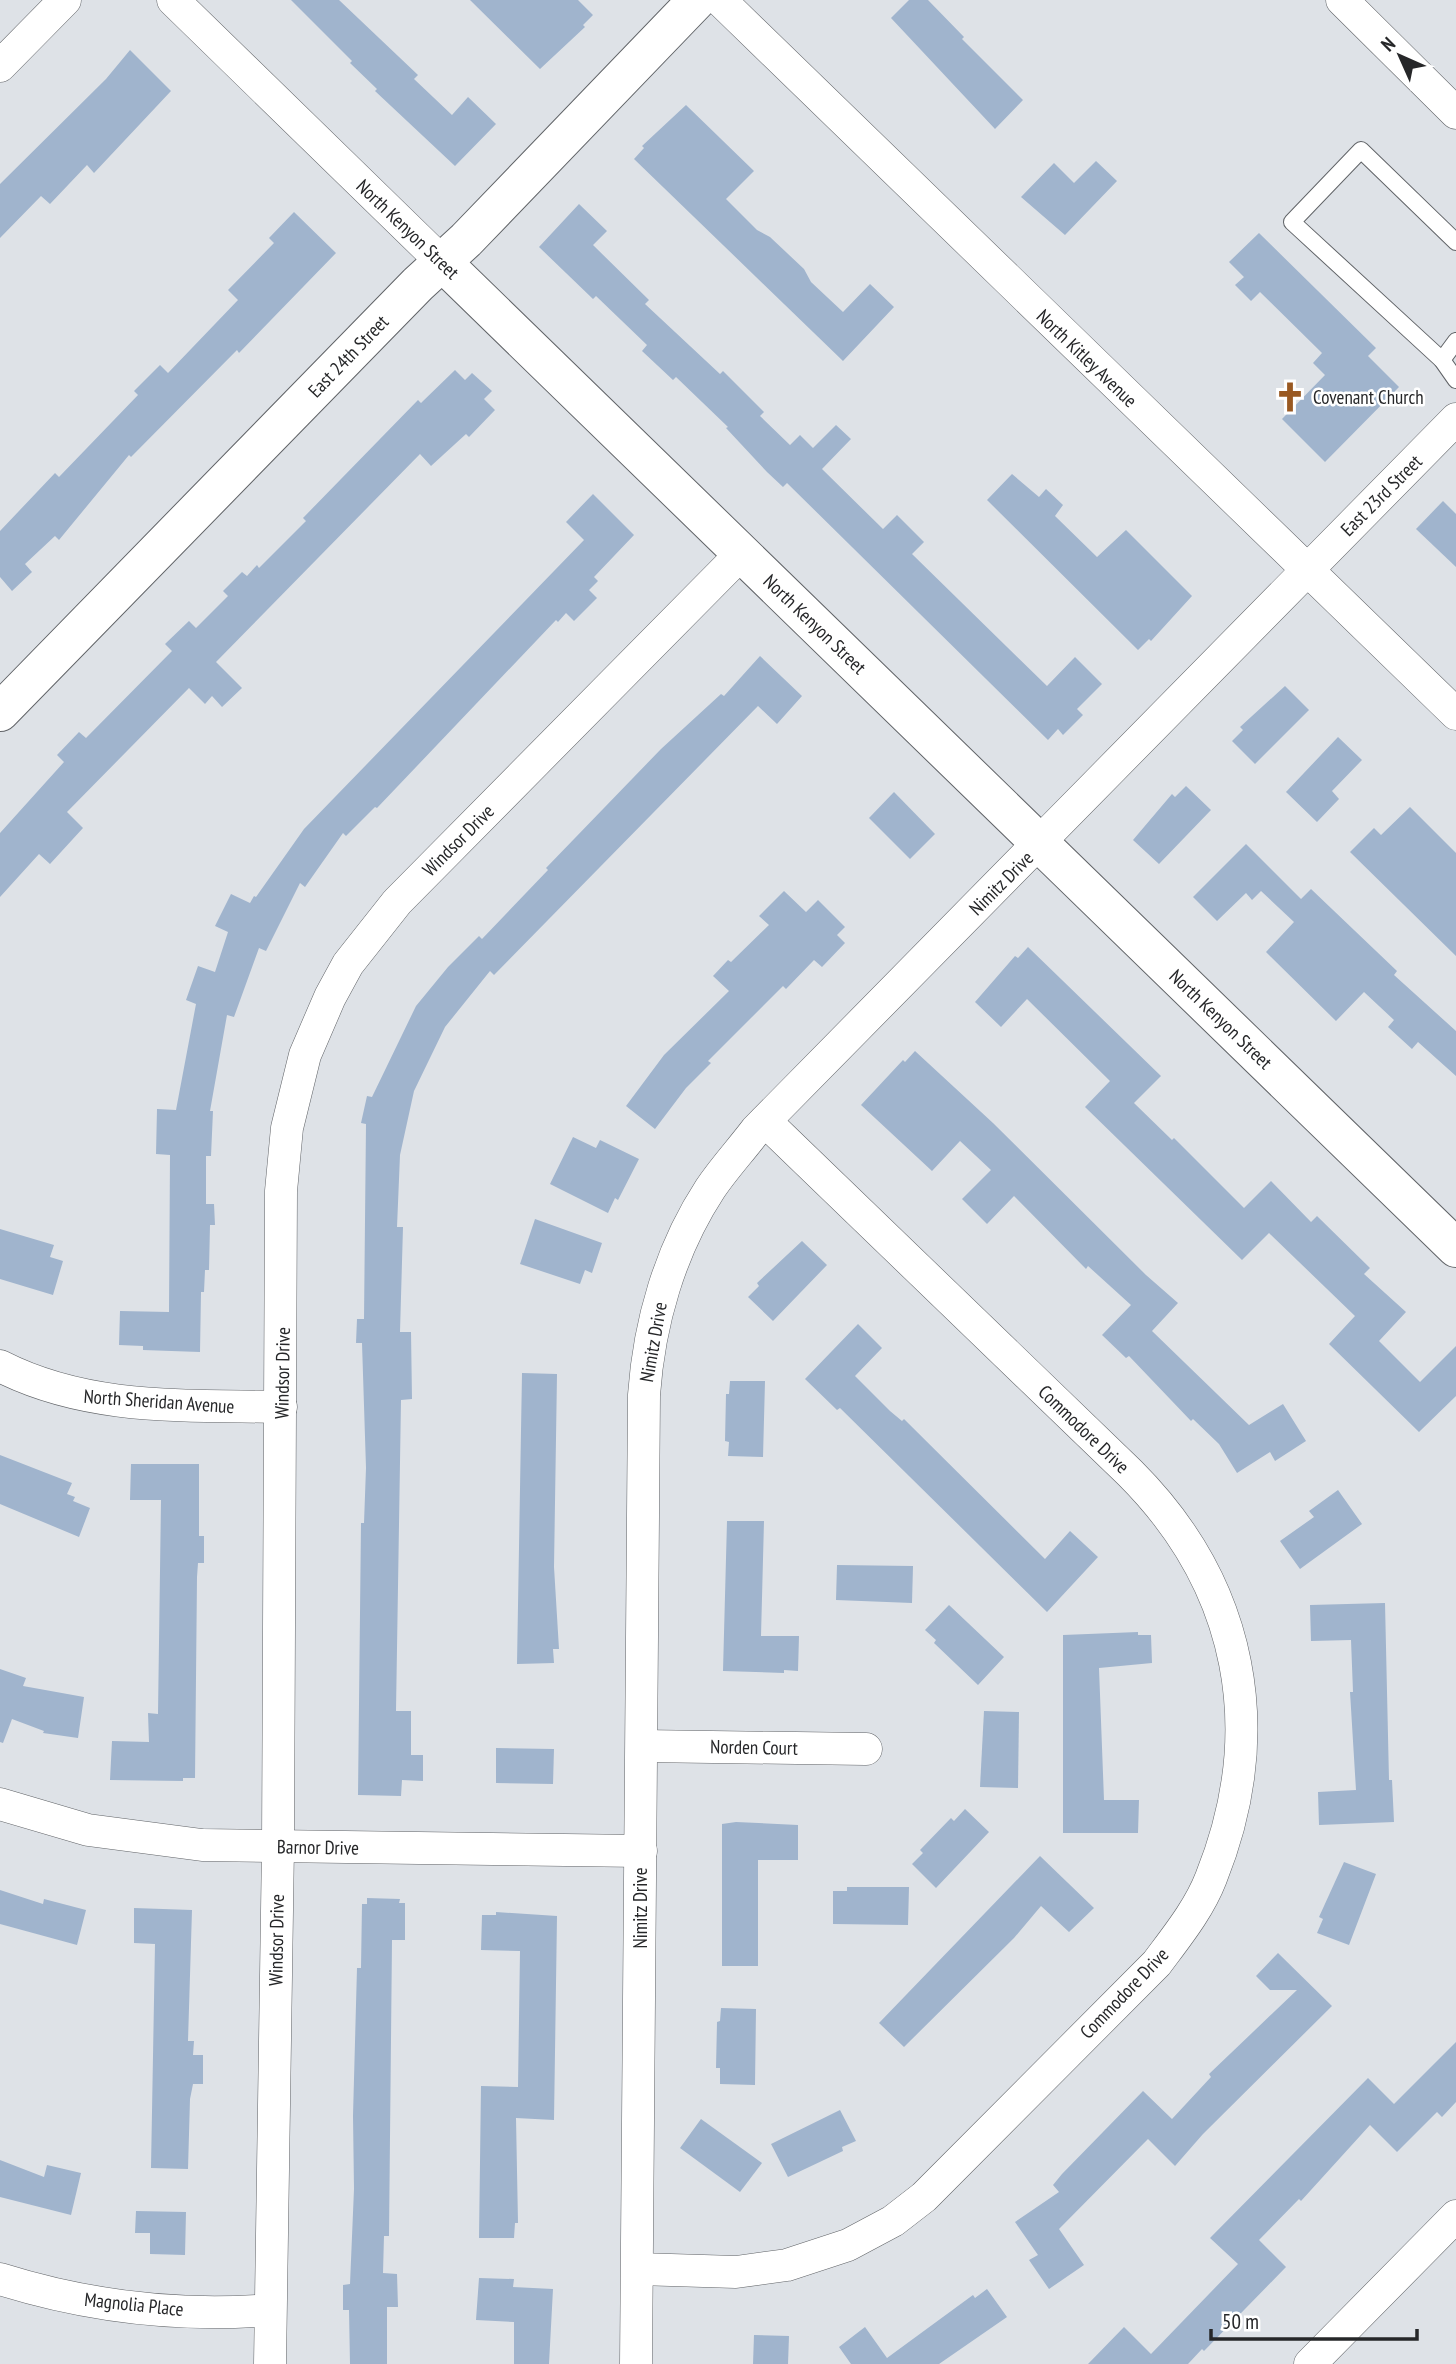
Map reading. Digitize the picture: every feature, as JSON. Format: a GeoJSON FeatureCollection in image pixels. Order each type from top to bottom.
{"type":"FeatureCollection","features":[{"type":"Feature","properties":{"kind":"street"},"geometry":{"type":"LineString","coordinates":[[0,66],[65,0]]}},
{"type":"Feature","properties":{"kind":"street","name":"North Kenyon Street"},"geometry":{"type":"LineString","coordinates":[[173,0],[1456,1248]]}},
{"type":"Feature","properties":{"kind":"street","name":"East 24th Street"},"geometry":{"type":"LineString","coordinates":[[0,712],[441,261],[466,240],[697,0]]}},
{"type":"Feature","properties":{"kind":"street","name":"North Kitley Avenue"},"geometry":{"type":"LineString","coordinates":[[720,0],[1456,714]]}},
{"type":"Feature","properties":{"kind":"street"},"geometry":{"type":"LineString","coordinates":[[1342,0],[1456,113]]}},
{"type":"Feature","properties":{"kind":"street","name":"East 23rd Street"},"geometry":{"type":"LineString","coordinates":[[1306,571],[1456,419]]}},
{"type":"Feature","properties":{"kind":"street","name":"Windsor Drive"},"geometry":{"type":"LineString","coordinates":[[270,2364],[278,1846],[281,1191],[285,1141],[305,1055],[330,997],[348,964],[397,902],[742,553]]}},
{"type":"Feature","properties":{"kind":"street","name":"Nimitz Drive"},"geometry":{"type":"LineString","coordinates":[[636,2364],[644,1395],[652,1332],[665,1282],[690,1223],[739,1149],[1306,571]]}},
{"type":"Feature","properties":{"kind":"street","name":"Commodore Drive"},"geometry":{"type":"LineString","coordinates":[[638,2269],[736,2272],[787,2265],[848,2245],[904,2214],[1157,1963],[1187,1922],[1211,1878],[1228,1830],[1239,1782],[1243,1732],[1234,1656],[1211,1585],[1172,1519],[1130,1473],[765,1121]]}},
{"type":"Feature","properties":{"kind":"street","name":"North Sheridan Avenue"},"geometry":{"type":"LineString","coordinates":[[0,1366],[48,1388],[98,1399],[281,1407]]}},
{"type":"Feature","properties":{"kind":"street","name":"Norden Court"},"geometry":{"type":"LineString","coordinates":[[642,1746],[866,1749]]}},
{"type":"Feature","properties":{"kind":"street","name":"Barnor Drive"},"geometry":{"type":"LineString","coordinates":[[0,1804],[64,1825],[138,1839],[202,1845],[641,1851]]}},
{"type":"Feature","properties":{"kind":"street"},"geometry":{"type":"LineString","coordinates":[[1310,2364],[1456,2216]]}},
{"type":"Feature","properties":{"kind":"street","name":"Magnolia Place"},"geometry":{"type":"LineString","coordinates":[[0,2280],[118,2306],[219,2312],[270,2310]]}},
{"type":"Feature","properties":{"kind":"lane"},"geometry":{"type":"LineString","coordinates":[[1456,242],[1361,150],[1292,222],[1442,360],[1456,380]]}},
{"type":"Feature","properties":{"kind":"lane"},"geometry":{"type":"LineString","coordinates":[[1442,360],[1456,341]]}},
{"type":"Feature","properties":{"kind":"building"},"geometry":{"type":"Polygon","coordinates":[[[291,0],[339,0],[418,75],[414,79],[452,115],[468,97],[496,124],[455,166],[375,91],[377,89],[350,63],[352,61],[291,0]]]}},
{"type":"Feature","properties":{"kind":"building"},"geometry":{"type":"Polygon","coordinates":[[[470,0],[578,0],[593,15],[583,25],[585,27],[540,69],[470,0]]]}},
{"type":"Feature","properties":{"kind":"building"},"geometry":{"type":"Polygon","coordinates":[[[909,0],[928,0],[964,37],[962,39],[1023,100],[995,129],[891,18],[909,0]]]}},
{"type":"Feature","properties":{"kind":"building"},"geometry":{"type":"Polygon","coordinates":[[[130,50],[171,91],[94,173],[87,165],[50,204],[41,196],[0,238],[0,184],[106,79],[130,50]]]}},
{"type":"Feature","properties":{"kind":"building"},"geometry":{"type":"Polygon","coordinates":[[[686,105],[754,171],[726,199],[757,230],[770,237],[804,269],[811,282],[843,312],[870,284],[894,307],[843,361],[634,159],[644,148],[642,146],[686,105]]]}},
{"type":"Feature","properties":{"kind":"building"},"geometry":{"type":"Polygon","coordinates":[[[1096,161],[1117,181],[1065,235],[1021,197],[1054,163],[1074,183],[1096,161]]]}},
{"type":"Feature","properties":{"kind":"building"},"geometry":{"type":"Polygon","coordinates":[[[579,204],[607,231],[593,245],[649,300],[645,304],[720,374],[723,371],[764,412],[760,416],[790,445],[800,435],[813,448],[836,425],[851,439],[822,469],[883,529],[897,515],[924,542],[912,554],[1047,686],[1075,657],[1102,684],[1077,709],[1083,715],[1063,735],[1058,729],[1048,740],[787,483],[783,487],[726,428],[728,427],[676,377],[673,380],[642,351],[647,345],[596,296],[593,299],[539,247],[579,204]]]}},
{"type":"Feature","properties":{"kind":"building"},"geometry":{"type":"Polygon","coordinates":[[[294,212],[336,253],[239,353],[237,350],[131,457],[129,455],[59,540],[55,536],[25,564],[32,572],[12,591],[0,577],[0,531],[55,473],[59,477],[138,395],[134,391],[160,365],[168,373],[238,300],[228,290],[274,243],[269,238],[294,212]]]}},
{"type":"Feature","properties":{"kind":"building"},"geometry":{"type":"Polygon","coordinates":[[[1259,233],[1376,348],[1368,356],[1399,387],[1325,462],[1282,419],[1325,375],[1313,363],[1322,353],[1260,292],[1251,301],[1235,285],[1244,277],[1229,262],[1259,233]]]}},
{"type":"Feature","properties":{"kind":"building"},"geometry":{"type":"Polygon","coordinates":[[[455,370],[465,380],[472,373],[492,391],[484,399],[495,410],[469,437],[466,434],[431,466],[420,454],[216,662],[242,688],[222,707],[212,696],[205,704],[189,688],[67,812],[83,828],[50,864],[39,854],[0,897],[0,833],[64,762],[57,755],[79,732],[86,738],[172,651],[165,644],[189,621],[196,628],[228,596],[223,591],[242,572],[247,576],[257,565],[259,568],[306,521],[303,518],[418,400],[421,403],[455,370]]]}},
{"type":"Feature","properties":{"kind":"building"},"geometry":{"type":"Polygon","coordinates":[[[1012,474],[1039,497],[1046,489],[1063,505],[1055,516],[1097,557],[1126,530],[1192,596],[1151,641],[1149,639],[1138,650],[987,500],[1012,474]]]}},
{"type":"Feature","properties":{"kind":"building"},"geometry":{"type":"Polygon","coordinates":[[[593,494],[634,535],[594,577],[598,581],[589,590],[597,598],[574,621],[566,613],[558,622],[556,620],[377,808],[346,836],[343,833],[305,887],[300,883],[266,951],[259,948],[234,1017],[227,1015],[210,1111],[213,1111],[211,1156],[206,1156],[206,1204],[214,1204],[215,1225],[210,1225],[209,1270],[205,1270],[204,1292],[201,1292],[200,1352],[143,1350],[143,1346],[119,1345],[120,1311],[169,1312],[170,1155],[156,1154],[157,1109],[176,1110],[196,1004],[186,1000],[198,966],[215,972],[228,932],[215,926],[231,894],[250,903],[254,896],[256,897],[304,829],[584,540],[566,522],[593,494]]]}},
{"type":"Feature","properties":{"kind":"building"},"geometry":{"type":"Polygon","coordinates":[[[1443,501],[1456,514],[1456,567],[1416,529],[1443,501]]]}},
{"type":"Feature","properties":{"kind":"building"},"geometry":{"type":"Polygon","coordinates":[[[760,656],[802,696],[777,724],[758,706],[494,975],[490,971],[445,1027],[414,1091],[400,1155],[397,1227],[403,1227],[400,1332],[411,1332],[412,1399],[401,1400],[396,1711],[411,1711],[411,1755],[423,1755],[423,1781],[402,1780],[401,1796],[358,1795],[361,1523],[364,1523],[366,1468],[362,1343],[356,1343],[357,1319],[364,1319],[366,1124],[361,1123],[367,1096],[372,1097],[416,1006],[448,967],[479,936],[482,939],[548,870],[546,868],[661,749],[721,694],[724,696],[760,656]]]}},
{"type":"Feature","properties":{"kind":"building"},"geometry":{"type":"Polygon","coordinates":[[[1285,686],[1309,710],[1255,764],[1232,741],[1243,730],[1240,727],[1285,686]]]}},
{"type":"Feature","properties":{"kind":"building"},"geometry":{"type":"Polygon","coordinates":[[[1338,737],[1362,760],[1332,791],[1339,799],[1317,822],[1286,792],[1338,737]]]}},
{"type":"Feature","properties":{"kind":"building"},"geometry":{"type":"Polygon","coordinates":[[[1186,786],[1211,810],[1159,864],[1133,840],[1172,794],[1175,797],[1186,786]]]}},
{"type":"Feature","properties":{"kind":"building"},"geometry":{"type":"Polygon","coordinates":[[[894,792],[935,834],[910,859],[869,818],[894,792]]]}},
{"type":"Feature","properties":{"kind":"building"},"geometry":{"type":"Polygon","coordinates":[[[1410,807],[1456,853],[1456,956],[1350,852],[1374,828],[1381,835],[1410,807]]]}},
{"type":"Feature","properties":{"kind":"building"},"geometry":{"type":"Polygon","coordinates":[[[1246,844],[1301,899],[1311,889],[1397,971],[1394,975],[1456,1031],[1456,1076],[1418,1042],[1412,1049],[1388,1027],[1394,1020],[1364,992],[1336,1021],[1266,952],[1294,922],[1261,891],[1252,900],[1246,893],[1217,921],[1193,897],[1246,844]]]}},
{"type":"Feature","properties":{"kind":"building"},"geometry":{"type":"Polygon","coordinates":[[[784,891],[806,912],[818,900],[845,927],[837,935],[845,943],[822,967],[814,960],[786,989],[783,986],[708,1061],[711,1063],[686,1088],[655,1129],[626,1106],[664,1055],[729,991],[713,976],[769,925],[759,916],[784,891]]]}},
{"type":"Feature","properties":{"kind":"building"},"geometry":{"type":"Polygon","coordinates":[[[1028,947],[1161,1076],[1134,1103],[1172,1140],[1174,1138],[1244,1208],[1271,1181],[1311,1222],[1317,1216],[1370,1268],[1364,1274],[1406,1312],[1379,1341],[1420,1382],[1456,1346],[1456,1396],[1419,1432],[1329,1344],[1355,1316],[1269,1233],[1242,1260],[1085,1107],[1110,1081],[1027,999],[1001,1027],[975,1002],[1015,956],[1018,958],[1028,947]]]}},
{"type":"Feature","properties":{"kind":"building"},"geometry":{"type":"Polygon","coordinates":[[[915,1051],[1178,1303],[1152,1331],[1249,1425],[1283,1404],[1306,1441],[1275,1461],[1270,1452],[1237,1473],[1219,1444],[1193,1419],[1191,1421],[1129,1356],[1126,1358],[1102,1335],[1131,1305],[1088,1266],[1086,1269],[1014,1196],[987,1224],[962,1199],[991,1170],[960,1141],[932,1171],[861,1105],[903,1060],[905,1062],[915,1051]]]}},
{"type":"Feature","properties":{"kind":"building"},"geometry":{"type":"Polygon","coordinates":[[[573,1137],[596,1148],[600,1140],[639,1159],[618,1200],[615,1198],[608,1213],[550,1184],[573,1137]]]}},
{"type":"Feature","properties":{"kind":"building"},"geometry":{"type":"Polygon","coordinates":[[[535,1219],[602,1243],[592,1273],[585,1270],[580,1284],[520,1264],[535,1219]]]}},
{"type":"Feature","properties":{"kind":"building"},"geometry":{"type":"Polygon","coordinates":[[[0,1229],[54,1245],[50,1257],[63,1261],[53,1295],[0,1279],[0,1229]]]}},
{"type":"Feature","properties":{"kind":"building"},"geometry":{"type":"Polygon","coordinates":[[[802,1241],[827,1265],[773,1321],[748,1297],[759,1286],[757,1283],[802,1241]]]}},
{"type":"Feature","properties":{"kind":"building"},"geometry":{"type":"Polygon","coordinates":[[[858,1324],[882,1348],[855,1376],[890,1411],[902,1421],[904,1419],[1045,1559],[1070,1531],[1098,1557],[1047,1612],[840,1408],[837,1410],[805,1379],[858,1324]]]}},
{"type":"Feature","properties":{"kind":"building"},"geometry":{"type":"Polygon","coordinates":[[[522,1373],[557,1374],[554,1567],[559,1649],[553,1649],[554,1663],[517,1664],[522,1373]]]}},
{"type":"Feature","properties":{"kind":"building"},"geometry":{"type":"Polygon","coordinates":[[[730,1381],[765,1381],[763,1457],[728,1456],[729,1442],[725,1441],[726,1394],[729,1394],[730,1381]]]}},
{"type":"Feature","properties":{"kind":"building"},"geometry":{"type":"Polygon","coordinates":[[[0,1455],[72,1483],[67,1494],[75,1497],[73,1501],[90,1508],[79,1537],[0,1504],[0,1455]]]}},
{"type":"Feature","properties":{"kind":"building"},"geometry":{"type":"Polygon","coordinates":[[[131,1464],[199,1464],[199,1536],[204,1536],[204,1563],[198,1563],[197,1577],[195,1778],[183,1778],[183,1781],[110,1780],[112,1741],[149,1742],[148,1713],[158,1714],[161,1500],[130,1500],[131,1464]]]}},
{"type":"Feature","properties":{"kind":"building"},"geometry":{"type":"Polygon","coordinates":[[[1338,1490],[1362,1524],[1300,1569],[1280,1541],[1314,1517],[1309,1511],[1338,1490]]]}},
{"type":"Feature","properties":{"kind":"building"},"geometry":{"type":"Polygon","coordinates":[[[727,1521],[764,1521],[761,1636],[799,1636],[798,1671],[723,1671],[727,1521]]]}},
{"type":"Feature","properties":{"kind":"building"},"geometry":{"type":"Polygon","coordinates":[[[837,1565],[913,1566],[912,1603],[836,1600],[837,1565]]]}},
{"type":"Feature","properties":{"kind":"building"},"geometry":{"type":"Polygon","coordinates":[[[1385,1603],[1389,1780],[1392,1780],[1394,1822],[1319,1825],[1318,1792],[1356,1790],[1350,1692],[1353,1692],[1351,1640],[1311,1641],[1310,1605],[1385,1603]]]}},
{"type":"Feature","properties":{"kind":"building"},"geometry":{"type":"Polygon","coordinates":[[[949,1605],[1004,1657],[978,1685],[934,1643],[936,1640],[925,1630],[949,1605]]]}},
{"type":"Feature","properties":{"kind":"building"},"geometry":{"type":"Polygon","coordinates":[[[1138,1632],[1138,1635],[1151,1635],[1152,1663],[1099,1668],[1104,1800],[1139,1800],[1138,1833],[1063,1833],[1063,1635],[1138,1632]]]}},
{"type":"Feature","properties":{"kind":"building"},"geometry":{"type":"Polygon","coordinates":[[[0,1669],[26,1678],[23,1686],[84,1697],[78,1738],[43,1733],[44,1731],[12,1719],[3,1743],[0,1742],[0,1669]]]}},
{"type":"Feature","properties":{"kind":"building"},"geometry":{"type":"Polygon","coordinates":[[[984,1711],[1019,1712],[1018,1788],[980,1787],[984,1711]]]}},
{"type":"Feature","properties":{"kind":"building"},"geometry":{"type":"Polygon","coordinates":[[[496,1748],[554,1749],[553,1784],[496,1783],[496,1748]]]}},
{"type":"Feature","properties":{"kind":"building"},"geometry":{"type":"Polygon","coordinates":[[[965,1809],[989,1832],[936,1888],[912,1864],[923,1853],[920,1850],[951,1818],[954,1821],[965,1809]]]}},
{"type":"Feature","properties":{"kind":"building"},"geometry":{"type":"Polygon","coordinates":[[[736,1822],[798,1825],[798,1860],[758,1860],[758,1966],[722,1966],[722,1824],[736,1822]]]}},
{"type":"Feature","properties":{"kind":"building"},"geometry":{"type":"Polygon","coordinates":[[[1040,1856],[1094,1908],[1069,1932],[1041,1906],[1014,1938],[904,2047],[879,2023],[1040,1856]]]}},
{"type":"Feature","properties":{"kind":"building"},"geometry":{"type":"Polygon","coordinates":[[[1344,1862],[1376,1874],[1349,1945],[1317,1933],[1323,1919],[1319,1917],[1344,1862]]]}},
{"type":"Feature","properties":{"kind":"building"},"geometry":{"type":"Polygon","coordinates":[[[847,1887],[909,1887],[908,1925],[833,1924],[833,1891],[847,1891],[847,1887]]]}},
{"type":"Feature","properties":{"kind":"building"},"geometry":{"type":"Polygon","coordinates":[[[0,1890],[43,1904],[44,1899],[86,1910],[77,1945],[0,1924],[0,1890]]]}},
{"type":"Feature","properties":{"kind":"building"},"geometry":{"type":"Polygon","coordinates":[[[367,1898],[400,1899],[399,1903],[405,1903],[405,1940],[392,1940],[389,2236],[384,2236],[383,2273],[397,2274],[398,2307],[387,2307],[387,2364],[350,2364],[349,2310],[343,2310],[343,2285],[350,2284],[354,2189],[357,1968],[361,1968],[362,1904],[367,1904],[367,1898]]]}},
{"type":"Feature","properties":{"kind":"building"},"geometry":{"type":"Polygon","coordinates":[[[134,1908],[192,1910],[188,2041],[194,2041],[193,2055],[203,2055],[203,2084],[193,2084],[190,2099],[188,2169],[151,2168],[155,1944],[134,1943],[134,1908]]]}},
{"type":"Feature","properties":{"kind":"building"},"geometry":{"type":"Polygon","coordinates":[[[496,1912],[557,1916],[554,2120],[516,2118],[518,2223],[515,2223],[514,2238],[479,2238],[481,2086],[518,2087],[520,1951],[481,1950],[482,1915],[496,1915],[496,1912]]]}},
{"type":"Feature","properties":{"kind":"building"},"geometry":{"type":"Polygon","coordinates":[[[1278,1953],[1332,2006],[1203,2134],[1175,2166],[1148,2139],[1059,2229],[1084,2265],[1049,2289],[1029,2260],[1038,2255],[1015,2222],[1059,2192],[1053,2185],[1062,2174],[1143,2091],[1172,2119],[1211,2077],[1209,2074],[1297,1990],[1270,1990],[1256,1976],[1278,1953]]]}},
{"type":"Feature","properties":{"kind":"building"},"geometry":{"type":"Polygon","coordinates":[[[721,2008],[756,2009],[755,2085],[720,2084],[720,2068],[716,2068],[717,2022],[720,2021],[721,2008]]]}},
{"type":"Feature","properties":{"kind":"building"},"geometry":{"type":"Polygon","coordinates":[[[1456,2042],[1456,2102],[1442,2117],[1437,2112],[1397,2152],[1370,2125],[1301,2201],[1299,2199],[1259,2240],[1286,2267],[1204,2351],[1202,2349],[1188,2364],[1088,2364],[1124,2327],[1151,2354],[1238,2264],[1210,2238],[1368,2078],[1394,2104],[1456,2042]]]}},
{"type":"Feature","properties":{"kind":"building"},"geometry":{"type":"Polygon","coordinates":[[[840,2110],[856,2141],[842,2147],[843,2151],[788,2177],[771,2144],[840,2110]]]}},
{"type":"Feature","properties":{"kind":"building"},"geometry":{"type":"Polygon","coordinates":[[[701,2119],[762,2163],[740,2192],[680,2148],[701,2119]]]}},
{"type":"Feature","properties":{"kind":"building"},"geometry":{"type":"Polygon","coordinates":[[[0,2160],[44,2177],[47,2165],[81,2173],[71,2215],[0,2197],[0,2160]]]}},
{"type":"Feature","properties":{"kind":"building"},"geometry":{"type":"Polygon","coordinates":[[[136,2211],[186,2212],[185,2255],[150,2254],[150,2233],[135,2233],[136,2211]]]}},
{"type":"Feature","properties":{"kind":"building"},"geometry":{"type":"Polygon","coordinates":[[[479,2278],[514,2279],[513,2287],[553,2289],[549,2364],[514,2364],[514,2322],[476,2320],[479,2278]]]}},
{"type":"Feature","properties":{"kind":"building"},"geometry":{"type":"Polygon","coordinates":[[[987,2289],[1007,2317],[939,2364],[851,2364],[839,2347],[865,2327],[887,2358],[973,2295],[975,2298],[987,2289]]]}},
{"type":"Feature","properties":{"kind":"building"},"geometry":{"type":"Polygon","coordinates":[[[754,2335],[789,2336],[788,2364],[753,2364],[754,2335]]]}},
{"type":"Feature","properties":{"kind":"place","name":"Covenant Church"},"geometry":{"type":"Point","coordinates":[1290,397]}}]}
